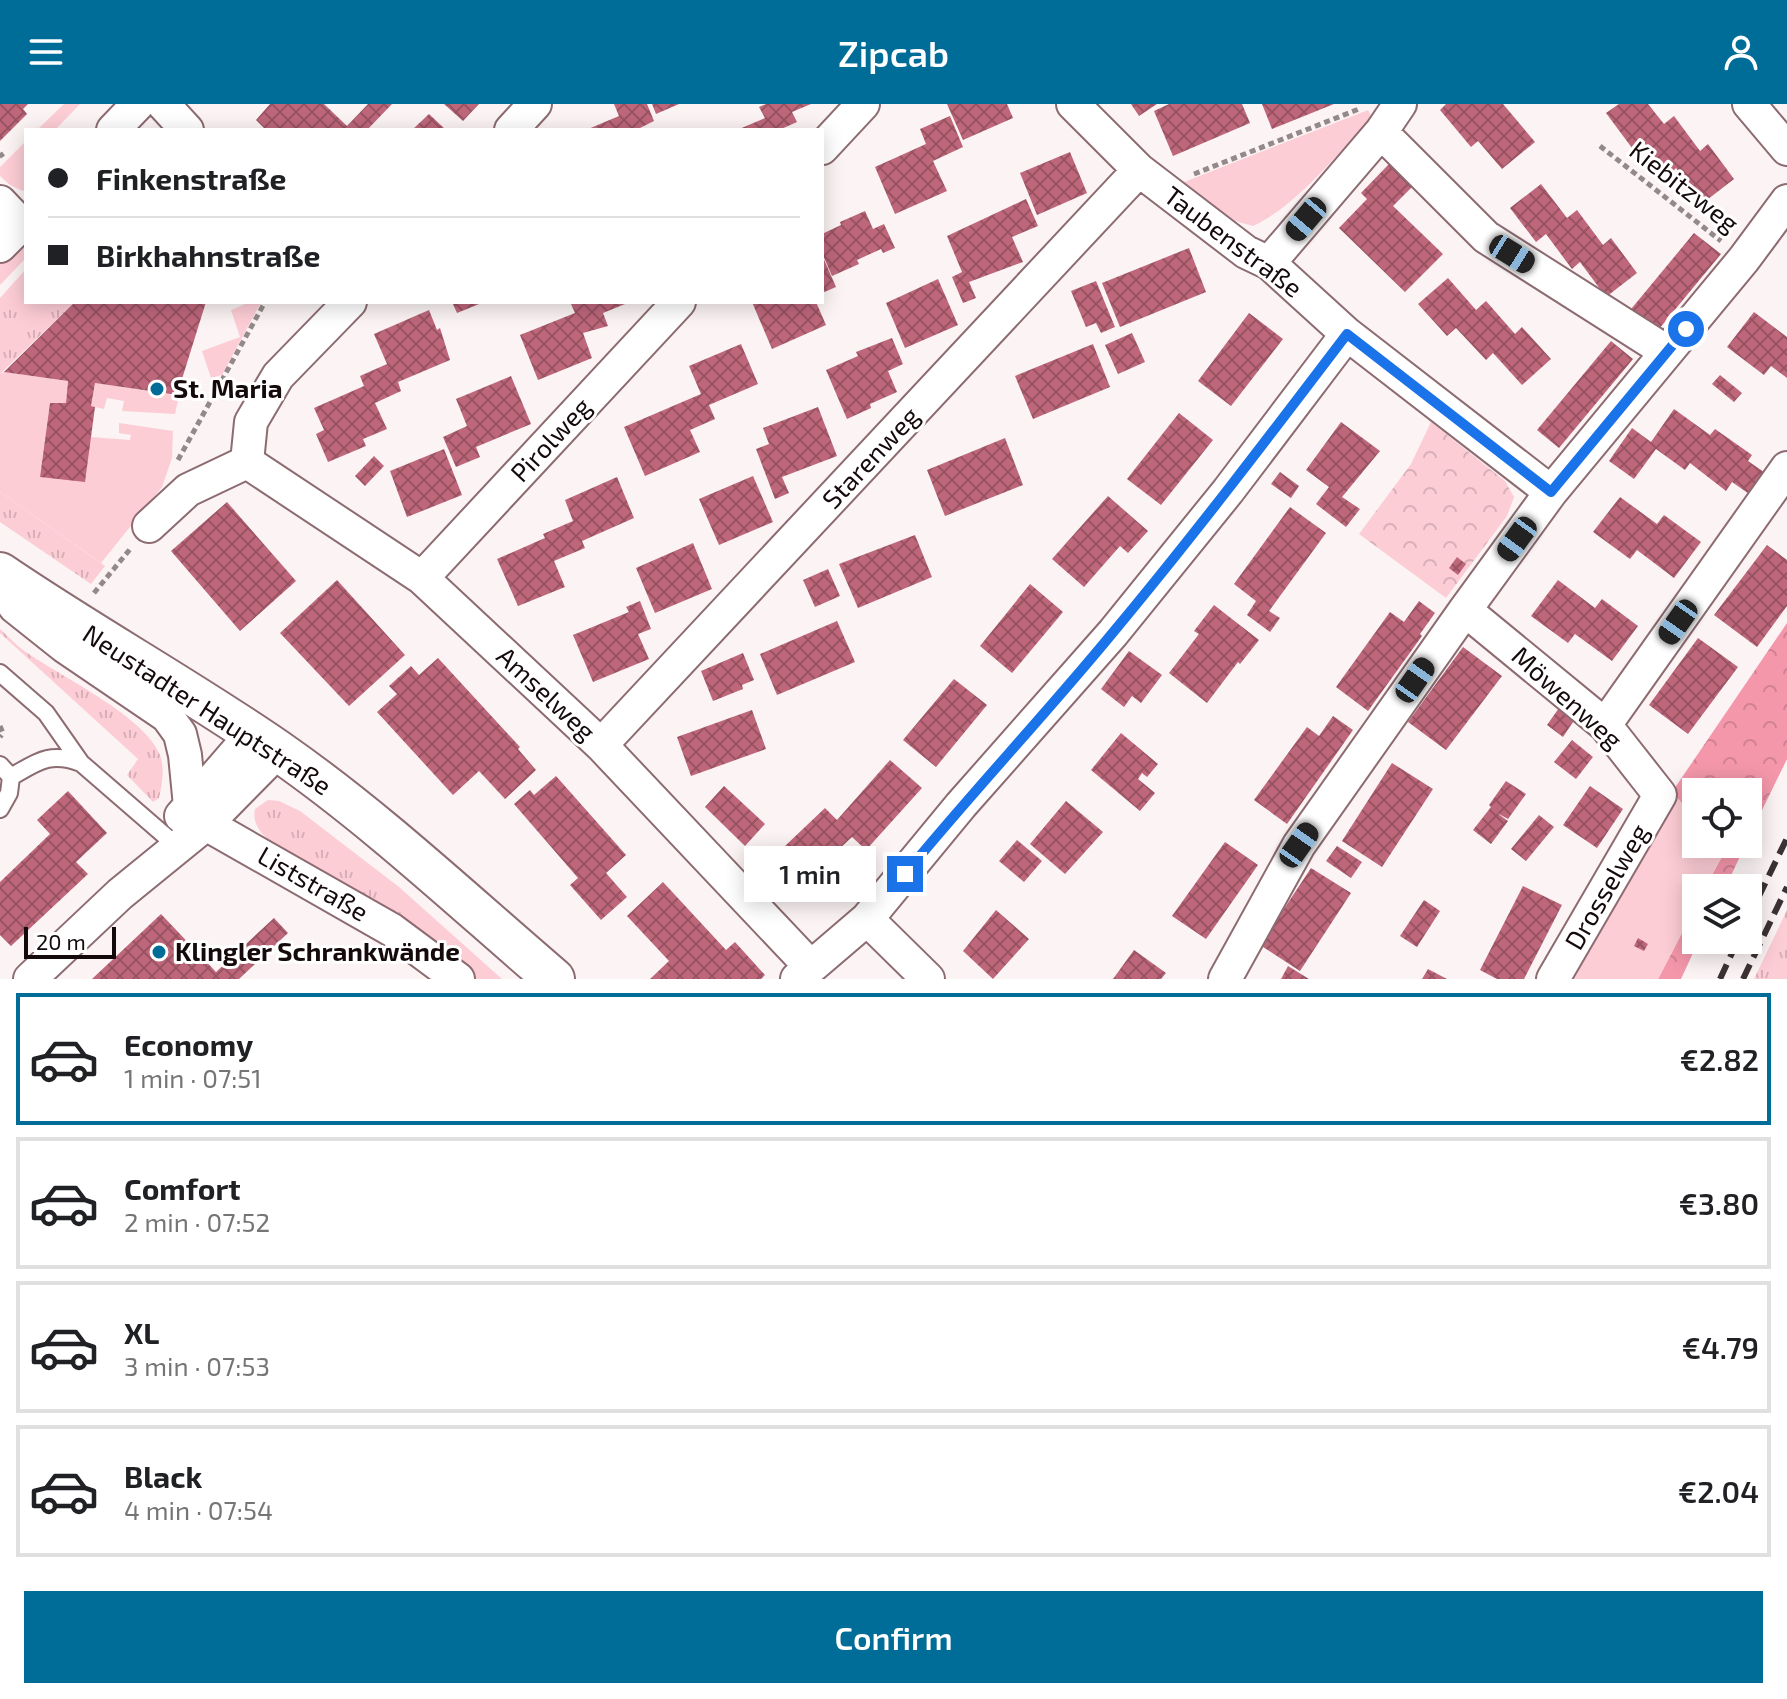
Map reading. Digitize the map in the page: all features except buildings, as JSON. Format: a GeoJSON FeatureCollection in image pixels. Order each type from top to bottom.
{"type":"FeatureCollection","features":[{"type":"Feature","properties":{"kind":"street"},"geometry":{"type":"LineString","coordinates":[[115,128],[138,104]]}},
{"type":"Feature","properties":{"kind":"street"},"geometry":{"type":"LineString","coordinates":[[163,104],[185,128]]}},
{"type":"Feature","properties":{"kind":"street"},"geometry":{"type":"LineString","coordinates":[[513,128],[535,104]]}},
{"type":"Feature","properties":{"kind":"street"},"geometry":{"type":"LineString","coordinates":[[824,146],[863,104]]}},
{"type":"Feature","properties":{"kind":"street","name":"Taubenstraße"},"geometry":{"type":"LineString","coordinates":[[1073,104],[1150,179],[1246,252],[1269,263],[1347,334],[1551,492]]}},
{"type":"Feature","properties":{"kind":"street"},"geometry":{"type":"LineString","coordinates":[[1749,104],[1787,149]]}},
{"type":"Feature","properties":{"kind":"street"},"geometry":{"type":"LineString","coordinates":[[1269,263],[1389,110],[1486,237],[1667,352]]}},
{"type":"Feature","properties":{"kind":"street","name":"Starenweg"},"geometry":{"type":"LineString","coordinates":[[601,745],[1150,179]]}},
{"type":"Feature","properties":{"kind":"street"},"geometry":{"type":"LineString","coordinates":[[1225,979],[1299,845],[1465,610],[1551,492],[1744,259],[1787,201]]}},
{"type":"Feature","properties":{"kind":"street"},"geometry":{"type":"LineString","coordinates":[[149,526],[188,490],[247,462],[251,422],[278,376],[348,304]]}},
{"type":"Feature","properties":{"kind":"street","name":"Pirolweg"},"geometry":{"type":"LineString","coordinates":[[422,578],[677,304]]}},
{"type":"Feature","properties":{"kind":"street"},"geometry":{"type":"LineString","coordinates":[[803,973],[867,919],[961,805],[1113,633],[1228,491],[1347,334]]}},
{"type":"Feature","properties":{"kind":"street","name":"Amselweg"},"geometry":{"type":"LineString","coordinates":[[247,462],[422,578],[601,745],[803,973]]}},
{"type":"Feature","properties":{"kind":"street"},"geometry":{"type":"LineString","coordinates":[[1605,725],[1787,468]]}},
{"type":"Feature","properties":{"kind":"street","name":"Neustadter Hauptstraße"},"geometry":{"type":"LineString","coordinates":[[0,573],[265,742],[350,805],[554,979]]}},
{"type":"Feature","properties":{"kind":"street","name":"Neustadter Hauptstraße"},"geometry":{"type":"LineString","coordinates":[[0,586],[15,607],[64,646],[167,716],[180,734],[194,803]]}},
{"type":"Feature","properties":{"kind":"street","name":"Möwenweg"},"geometry":{"type":"LineString","coordinates":[[1465,610],[1605,725],[1660,795]]}},
{"type":"Feature","properties":{"kind":"street"},"geometry":{"type":"LineString","coordinates":[[30,979],[172,841],[194,803],[265,742]]}},
{"type":"Feature","properties":{"kind":"street","name":"Drosselweg"},"geometry":{"type":"LineString","coordinates":[[1553,979],[1660,795]]}},
{"type":"Feature","properties":{"kind":"street","name":"Liststraße"},"geometry":{"type":"LineString","coordinates":[[194,803],[392,930],[458,979]]}},
{"type":"Feature","properties":{"kind":"street"},"geometry":{"type":"LineString","coordinates":[[867,919],[928,979]]}},
{"type":"Feature","properties":{"kind":"lane"},"geometry":{"type":"LineString","coordinates":[[0,673],[46,713],[81,763],[172,841]]}},
{"type":"Feature","properties":{"kind":"lane"},"geometry":{"type":"LineString","coordinates":[[0,809],[9,793],[5,771],[64,756],[81,763]]}},
{"type":"Feature","properties":{"kind":"path"},"geometry":{"type":"LineString","coordinates":[[1150,179],[1389,110]]}},
{"type":"Feature","properties":{"kind":"path","name":"Kiebitzweg"},"geometry":{"type":"LineString","coordinates":[[1600,146],[1744,259]]}},
{"type":"Feature","properties":{"kind":"path"},"geometry":{"type":"LineString","coordinates":[[188,490],[172,470],[264,304]]}},
{"type":"Feature","properties":{"kind":"path"},"geometry":{"type":"LineString","coordinates":[[71,621],[149,526]]}},
{"type":"Feature","properties":{"kind":"path"},"geometry":{"type":"LineString","coordinates":[[0,726],[3,733],[0,737]]}},
{"type":"Feature","properties":{"kind":"green space"},"geometry":{"type":"Polygon","coordinates":[[[64,104],[80,104],[57,128],[39,128],[64,104]]]}},
{"type":"Feature","properties":{"kind":"green space"},"geometry":{"type":"Polygon","coordinates":[[[1368,110],[1372,117],[1317,177],[1286,205],[1253,226],[1235,221],[1186,189],[1184,182],[1368,110]]]}},
{"type":"Feature","properties":{"kind":"green space"},"geometry":{"type":"Polygon","coordinates":[[[24,143],[23,191],[0,176],[0,167],[24,143]]]}},
{"type":"Feature","properties":{"kind":"green space"},"geometry":{"type":"Polygon","coordinates":[[[24,239],[24,260],[0,285],[0,264],[24,239]]]}},
{"type":"Feature","properties":{"kind":"green space"},"geometry":{"type":"Polygon","coordinates":[[[24,271],[24,304],[73,304],[0,374],[0,298],[24,271]]]}},
{"type":"Feature","properties":{"kind":"green space"},"geometry":{"type":"Polygon","coordinates":[[[245,304],[260,304],[222,375],[211,378],[202,351],[240,337],[231,310],[245,304]]]}},
{"type":"Feature","properties":{"kind":"green space"},"geometry":{"type":"Polygon","coordinates":[[[0,374],[68,381],[66,403],[50,403],[40,476],[91,437],[130,440],[131,435],[119,433],[119,423],[173,431],[172,458],[162,487],[101,563],[0,492],[0,374]]]}},
{"type":"Feature","properties":{"kind":"green space"},"geometry":{"type":"Polygon","coordinates":[[[95,383],[179,396],[175,414],[122,411],[124,401],[107,398],[104,409],[91,406],[95,383]]]}},
{"type":"Feature","properties":{"kind":"green space"},"geometry":{"type":"Polygon","coordinates":[[[1431,422],[1505,481],[1514,497],[1507,516],[1446,598],[1359,534],[1411,464],[1431,422]]]}},
{"type":"Feature","properties":{"kind":"green space"},"geometry":{"type":"Polygon","coordinates":[[[0,492],[105,566],[91,584],[0,522],[0,492]]]}},
{"type":"Feature","properties":{"kind":"green space"},"geometry":{"type":"Polygon","coordinates":[[[1787,623],[1787,759],[1762,810],[1762,778],[1682,778],[1682,803],[1672,792],[1787,623]]]}},
{"type":"Feature","properties":{"kind":"green space"},"geometry":{"type":"Polygon","coordinates":[[[0,629],[23,650],[99,697],[137,725],[160,755],[162,782],[159,798],[153,802],[127,775],[138,759],[0,633],[0,629]]]}},
{"type":"Feature","properties":{"kind":"green space"},"geometry":{"type":"Polygon","coordinates":[[[1672,792],[1682,803],[1682,858],[1721,858],[1713,874],[1682,874],[1682,933],[1658,979],[1566,979],[1672,792]]]}},
{"type":"Feature","properties":{"kind":"green space"},"geometry":{"type":"Polygon","coordinates":[[[268,800],[279,801],[300,811],[399,887],[502,979],[473,979],[273,844],[255,820],[255,809],[268,800]]]}},
{"type":"Feature","properties":{"kind":"green space"},"geometry":{"type":"Polygon","coordinates":[[[1721,858],[1739,858],[1732,874],[1713,874],[1721,858]]]}},
{"type":"Feature","properties":{"kind":"green space"},"geometry":{"type":"Polygon","coordinates":[[[1787,910],[1787,979],[1754,979],[1787,910]]]}},
{"type":"Feature","properties":{"kind":"green space"},"geometry":{"type":"Polygon","coordinates":[[[1682,933],[1682,954],[1693,954],[1681,979],[1658,979],[1682,933]]]}},
{"type":"Feature","properties":{"kind":"railway"},"geometry":{"type":"LineString","coordinates":[[1762,890],[1787,838]]}},
{"type":"Feature","properties":{"kind":"railway"},"geometry":{"type":"LineString","coordinates":[[1743,979],[1787,887]]}},
{"type":"Feature","properties":{"kind":"railway"},"geometry":{"type":"LineString","coordinates":[[1720,979],[1732,954]]}},
{"type":"Feature","properties":{"kind":"place","name":"St. Maria"},"geometry":{"type":"Point","coordinates":[157,389]}},
{"type":"Feature","properties":{"kind":"place","name":"Klingler Schrankwände"},"geometry":{"type":"Point","coordinates":[159,952]}},
{"type":"Feature","properties":{"kind":"route"},"geometry":{"type":"LineString","coordinates":[[905,874],[961,805],[1113,633],[1228,491],[1347,334],[1551,492],[1686,329]]}}]}
